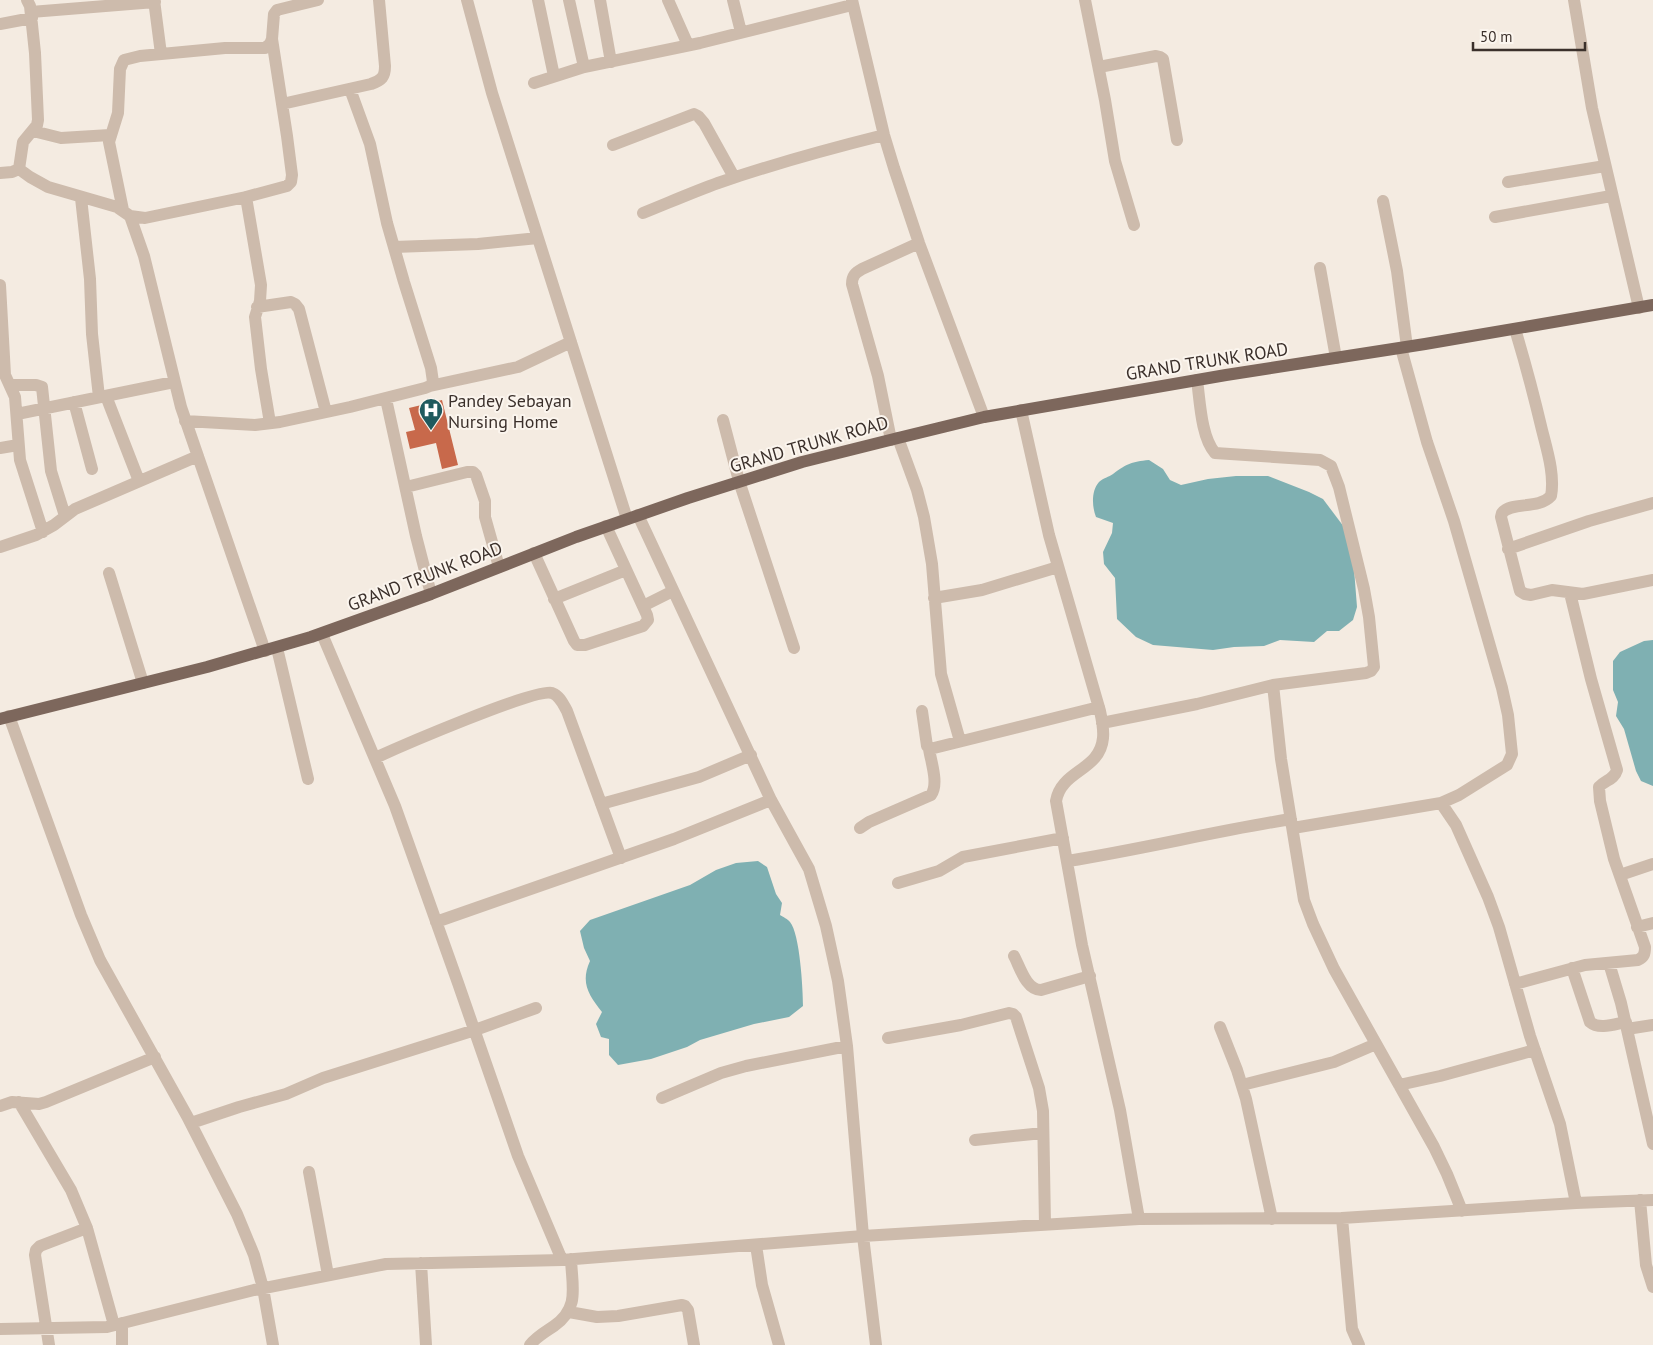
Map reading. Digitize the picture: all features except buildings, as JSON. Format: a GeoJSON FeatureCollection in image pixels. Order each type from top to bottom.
{"type":"FeatureCollection","features":[{"type":"Feature","properties":{"kind":"main road","name":"GRAND TRUNK ROAD"},"geometry":{"type":"LineString","coordinates":[[5,718],[143,683],[322,634],[606,526],[802,462],[984,417],[1653,305]]}},
{"type":"Feature","properties":{"kind":"street"},"geometry":{"type":"LineString","coordinates":[[19,169],[40,183],[81,198],[117,207],[127,213],[145,218],[246,197],[286,186],[291,182],[288,136],[272,39],[274,14],[277,10],[318,0]]}},
{"type":"Feature","properties":{"kind":"street"},"geometry":{"type":"LineString","coordinates":[[282,104],[350,89],[378,82],[382,79],[385,73],[378,0]]}},
{"type":"Feature","properties":{"kind":"street"},"geometry":{"type":"LineString","coordinates":[[466,0],[492,93],[571,342],[632,517],[674,591],[771,800],[809,869],[826,926],[838,981],[847,1046],[863,1236],[876,1345]]}},
{"type":"Feature","properties":{"kind":"street"},"geometry":{"type":"LineString","coordinates":[[538,0],[554,76]]}},
{"type":"Feature","properties":{"kind":"street"},"geometry":{"type":"LineString","coordinates":[[569,0],[584,68]]}},
{"type":"Feature","properties":{"kind":"street"},"geometry":{"type":"LineString","coordinates":[[600,0],[611,62]]}},
{"type":"Feature","properties":{"kind":"street"},"geometry":{"type":"LineString","coordinates":[[668,0],[688,45]]}},
{"type":"Feature","properties":{"kind":"street"},"geometry":{"type":"LineString","coordinates":[[733,0],[741,32]]}},
{"type":"Feature","properties":{"kind":"street"},"geometry":{"type":"LineString","coordinates":[[1085,0],[1115,161],[1134,225]]}},
{"type":"Feature","properties":{"kind":"street"},"geometry":{"type":"LineString","coordinates":[[1574,0],[1592,108],[1639,308]]}},
{"type":"Feature","properties":{"kind":"street"},"geometry":{"type":"LineString","coordinates":[[0,24],[30,10],[155,1],[161,54]]}},
{"type":"Feature","properties":{"kind":"street"},"geometry":{"type":"LineString","coordinates":[[534,83],[584,68],[741,32],[852,2],[884,135],[919,243],[984,417]]}},
{"type":"Feature","properties":{"kind":"street"},"geometry":{"type":"LineString","coordinates":[[19,169],[24,142],[33,131],[38,120],[35,52],[30,10]]}},
{"type":"Feature","properties":{"kind":"street"},"geometry":{"type":"LineString","coordinates":[[272,39],[268,46],[258,49],[225,48],[128,58],[121,63],[118,113],[110,135],[110,148],[127,213],[144,256],[185,422],[271,649],[308,779]]}},
{"type":"Feature","properties":{"kind":"street"},"geometry":{"type":"LineString","coordinates":[[1099,67],[1156,56],[1163,59],[1177,140]]}},
{"type":"Feature","properties":{"kind":"street"},"geometry":{"type":"LineString","coordinates":[[350,89],[370,144],[394,247],[433,375],[433,382],[430,386]]}},
{"type":"Feature","properties":{"kind":"street"},"geometry":{"type":"LineString","coordinates":[[613,145],[694,114],[704,123],[734,178]]}},
{"type":"Feature","properties":{"kind":"street"},"geometry":{"type":"LineString","coordinates":[[33,131],[61,138],[110,135]]}},
{"type":"Feature","properties":{"kind":"street"},"geometry":{"type":"LineString","coordinates":[[643,213],[734,178],[808,154],[884,135]]}},
{"type":"Feature","properties":{"kind":"street"},"geometry":{"type":"LineString","coordinates":[[1508,182],[1605,166]]}},
{"type":"Feature","properties":{"kind":"street"},"geometry":{"type":"LineString","coordinates":[[0,173],[19,169]]}},
{"type":"Feature","properties":{"kind":"street"},"geometry":{"type":"LineString","coordinates":[[1495,217],[1612,196]]}},
{"type":"Feature","properties":{"kind":"street"},"geometry":{"type":"LineString","coordinates":[[246,197],[261,285],[255,317],[270,423]]}},
{"type":"Feature","properties":{"kind":"street"},"geometry":{"type":"LineString","coordinates":[[81,198],[89,270],[92,334],[103,397],[140,481]]}},
{"type":"Feature","properties":{"kind":"street"},"geometry":{"type":"LineString","coordinates":[[1068,861],[1153,846],[1227,830],[1441,803],[1459,795],[1507,765],[1512,754],[1508,714],[1454,521],[1427,442],[1404,347],[1397,271],[1383,201]]}},
{"type":"Feature","properties":{"kind":"street"},"geometry":{"type":"LineString","coordinates":[[394,247],[478,244],[538,238]]}},
{"type":"Feature","properties":{"kind":"street"},"geometry":{"type":"LineString","coordinates":[[919,243],[862,269],[854,274],[852,284],[894,439],[917,490],[924,517],[932,564],[941,674],[960,741]]}},
{"type":"Feature","properties":{"kind":"street"},"geometry":{"type":"LineString","coordinates":[[1320,268],[1336,358]]}},
{"type":"Feature","properties":{"kind":"street"},"geometry":{"type":"LineString","coordinates":[[0,285],[1,337],[5,375],[15,397],[18,445],[24,474],[43,532]]}},
{"type":"Feature","properties":{"kind":"street"},"geometry":{"type":"LineString","coordinates":[[257,307],[291,302],[299,309],[326,412]]}},
{"type":"Feature","properties":{"kind":"street"},"geometry":{"type":"LineString","coordinates":[[1515,329],[1546,445],[1553,488],[1551,496],[1545,501],[1509,508],[1502,513],[1501,517],[1508,549],[1520,591],[1530,595],[1552,590],[1583,594],[1653,580]]}},
{"type":"Feature","properties":{"kind":"street"},"geometry":{"type":"LineString","coordinates":[[185,422],[255,425],[326,412],[430,386],[518,367],[571,342]]}},
{"type":"Feature","properties":{"kind":"street"},"geometry":{"type":"LineString","coordinates":[[1102,723],[1197,704],[1273,686],[1366,673],[1374,668],[1368,608],[1344,506],[1331,466],[1325,462],[1214,453],[1206,437],[1197,380]]}},
{"type":"Feature","properties":{"kind":"street"},"geometry":{"type":"LineString","coordinates":[[16,414],[174,382]]}},
{"type":"Feature","properties":{"kind":"street"},"geometry":{"type":"LineString","coordinates":[[10,385],[39,386],[43,391],[51,471],[65,516]]}},
{"type":"Feature","properties":{"kind":"street"},"geometry":{"type":"LineString","coordinates":[[386,398],[416,536],[431,594]]}},
{"type":"Feature","properties":{"kind":"street"},"geometry":{"type":"LineString","coordinates":[[74,402],[92,469]]}},
{"type":"Feature","properties":{"kind":"street"},"geometry":{"type":"LineString","coordinates":[[1022,410],[1049,535],[1102,723],[1103,740],[1099,752],[1091,762],[1062,784],[1056,801],[1082,945],[1120,1110],[1139,1220]]}},
{"type":"Feature","properties":{"kind":"street"},"geometry":{"type":"LineString","coordinates":[[724,420],[739,482],[794,648]]}},
{"type":"Feature","properties":{"kind":"street"},"geometry":{"type":"LineString","coordinates":[[0,448],[18,445]]}},
{"type":"Feature","properties":{"kind":"street"},"geometry":{"type":"LineString","coordinates":[[0,547],[43,532],[75,509],[198,456]]}},
{"type":"Feature","properties":{"kind":"street"},"geometry":{"type":"LineString","coordinates":[[406,487],[473,472],[476,475],[485,501],[485,518],[499,567]]}},
{"type":"Feature","properties":{"kind":"street"},"geometry":{"type":"LineString","coordinates":[[1508,549],[1589,522],[1653,504]]}},
{"type":"Feature","properties":{"kind":"street"},"geometry":{"type":"LineString","coordinates":[[534,553],[574,641],[580,646],[643,626],[648,620],[643,606],[606,526]]}},
{"type":"Feature","properties":{"kind":"street"},"geometry":{"type":"LineString","coordinates":[[934,598],[982,590],[1058,567]]}},
{"type":"Feature","properties":{"kind":"street"},"geometry":{"type":"LineString","coordinates":[[554,599],[626,570]]}},
{"type":"Feature","properties":{"kind":"street"},"geometry":{"type":"LineString","coordinates":[[109,573],[143,683]]}},
{"type":"Feature","properties":{"kind":"street"},"geometry":{"type":"LineString","coordinates":[[643,606],[674,591]]}},
{"type":"Feature","properties":{"kind":"street"},"geometry":{"type":"LineString","coordinates":[[1515,984],[1572,968],[1643,958],[1645,954],[1645,947],[1620,875],[1599,793],[1599,787],[1612,778],[1617,770],[1591,679],[1570,593]]}},
{"type":"Feature","properties":{"kind":"street"},"geometry":{"type":"LineString","coordinates":[[322,634],[395,806],[518,1156],[566,1260],[573,1301],[569,1312],[562,1320],[533,1340],[530,1345]]}},
{"type":"Feature","properties":{"kind":"street"},"geometry":{"type":"LineString","coordinates":[[1273,686],[1281,759],[1303,892],[1313,924],[1334,969],[1434,1147],[1462,1211]]}},
{"type":"Feature","properties":{"kind":"street"},"geometry":{"type":"LineString","coordinates":[[374,758],[512,703],[544,692],[553,694],[561,699],[567,710],[621,858]]}},
{"type":"Feature","properties":{"kind":"street"},"geometry":{"type":"LineString","coordinates":[[929,749],[1099,707]]}},
{"type":"Feature","properties":{"kind":"street"},"geometry":{"type":"LineString","coordinates":[[860,828],[869,822],[930,795],[934,790],[935,784],[922,711]]}},
{"type":"Feature","properties":{"kind":"street"},"geometry":{"type":"LineString","coordinates":[[5,718],[81,916],[100,960],[191,1123],[237,1214],[254,1255],[263,1288],[273,1345]]}},
{"type":"Feature","properties":{"kind":"street"},"geometry":{"type":"LineString","coordinates":[[601,804],[699,777],[751,755]]}},
{"type":"Feature","properties":{"kind":"street"},"geometry":{"type":"LineString","coordinates":[[436,922],[674,839],[771,800]]}},
{"type":"Feature","properties":{"kind":"street"},"geometry":{"type":"LineString","coordinates":[[1441,803],[1456,826],[1488,898],[1560,1124],[1576,1203]]}},
{"type":"Feature","properties":{"kind":"street"},"geometry":{"type":"LineString","coordinates":[[898,883],[939,871],[963,857],[1063,838]]}},
{"type":"Feature","properties":{"kind":"street"},"geometry":{"type":"LineString","coordinates":[[1620,875],[1653,864]]}},
{"type":"Feature","properties":{"kind":"street"},"geometry":{"type":"LineString","coordinates":[[1637,927],[1653,923]]}},
{"type":"Feature","properties":{"kind":"street"},"geometry":{"type":"LineString","coordinates":[[1014,956],[1031,987],[1036,990],[1090,976]]}},
{"type":"Feature","properties":{"kind":"street"},"geometry":{"type":"LineString","coordinates":[[1609,963],[1648,1103],[1653,1144]]}},
{"type":"Feature","properties":{"kind":"street"},"geometry":{"type":"LineString","coordinates":[[1572,968],[1590,1022],[1598,1027],[1653,1025]]}},
{"type":"Feature","properties":{"kind":"street"},"geometry":{"type":"LineString","coordinates":[[191,1123],[286,1094],[323,1078],[475,1030],[536,1008]]}},
{"type":"Feature","properties":{"kind":"street"},"geometry":{"type":"LineString","coordinates":[[888,1038],[961,1025],[1009,1013],[1013,1014],[1019,1022],[1039,1088],[1043,1111],[1045,1225]]}},
{"type":"Feature","properties":{"kind":"street"},"geometry":{"type":"LineString","coordinates":[[1220,1027],[1242,1084],[1272,1218]]}},
{"type":"Feature","properties":{"kind":"street"},"geometry":{"type":"LineString","coordinates":[[1242,1084],[1334,1062],[1376,1044]]}},
{"type":"Feature","properties":{"kind":"street"},"geometry":{"type":"LineString","coordinates":[[662,1098],[729,1070],[847,1046]]}},
{"type":"Feature","properties":{"kind":"street"},"geometry":{"type":"LineString","coordinates":[[1399,1085],[1440,1076],[1535,1050]]}},
{"type":"Feature","properties":{"kind":"street"},"geometry":{"type":"LineString","coordinates":[[0,1106],[19,1102],[39,1104],[46,1102],[155,1057]]}},
{"type":"Feature","properties":{"kind":"street"},"geometry":{"type":"LineString","coordinates":[[19,1102],[72,1190],[87,1228],[118,1324],[122,1345]]}},
{"type":"Feature","properties":{"kind":"street"},"geometry":{"type":"LineString","coordinates":[[975,1140],[1043,1133]]}},
{"type":"Feature","properties":{"kind":"street"},"geometry":{"type":"LineString","coordinates":[[309,1172],[328,1275]]}},
{"type":"Feature","properties":{"kind":"street"},"geometry":{"type":"LineString","coordinates":[[0,1329],[107,1327],[263,1288],[386,1264],[566,1260],[863,1236],[1139,1220],[1342,1218],[1647,1200],[1646,1265],[1653,1287]]}},
{"type":"Feature","properties":{"kind":"street"},"geometry":{"type":"LineString","coordinates":[[1342,1218],[1352,1329],[1357,1344]]}},
{"type":"Feature","properties":{"kind":"street"},"geometry":{"type":"LineString","coordinates":[[48,1345],[35,1255],[36,1250],[40,1246],[87,1228]]}},
{"type":"Feature","properties":{"kind":"street"},"geometry":{"type":"LineString","coordinates":[[756,1245],[762,1284],[779,1345]]}},
{"type":"Feature","properties":{"kind":"street"},"geometry":{"type":"LineString","coordinates":[[421,1263],[426,1345]]}},
{"type":"Feature","properties":{"kind":"street"},"geometry":{"type":"LineString","coordinates":[[569,1312],[597,1317],[618,1316],[682,1304],[688,1310],[694,1345]]}},
{"type":"Feature","properties":{"kind":"water"},"geometry":{"type":"Polygon","coordinates":[[[1149,460],[1163,469],[1170,480],[1181,485],[1208,479],[1236,476],[1268,476],[1323,499],[1344,527],[1354,569],[1357,607],[1353,620],[1339,631],[1327,631],[1314,642],[1280,640],[1264,646],[1213,650],[1153,645],[1136,637],[1117,619],[1115,578],[1104,564],[1103,552],[1112,533],[1113,523],[1096,517],[1093,499],[1096,486],[1101,481],[1122,467],[1138,461],[1149,460]]]}},
{"type":"Feature","properties":{"kind":"water"},"geometry":{"type":"Polygon","coordinates":[[[1653,640],[1653,786],[1641,781],[1636,771],[1624,729],[1616,716],[1618,702],[1613,690],[1613,661],[1620,652],[1644,641],[1653,640]]]}},
{"type":"Feature","properties":{"kind":"water"},"geometry":{"type":"Polygon","coordinates":[[[758,861],[767,867],[776,894],[782,903],[780,915],[789,921],[793,928],[800,962],[803,1006],[789,1017],[754,1024],[700,1040],[687,1047],[651,1059],[618,1065],[609,1055],[609,1039],[601,1037],[596,1024],[602,1012],[587,988],[586,976],[590,961],[584,948],[580,931],[590,920],[690,885],[716,870],[736,863],[758,861]]]}},
{"type":"Feature","properties":{"kind":"place","name":"Pandey Sebayan Nursing Home"},"geometry":{"type":"Point","coordinates":[431,431]}}]}
